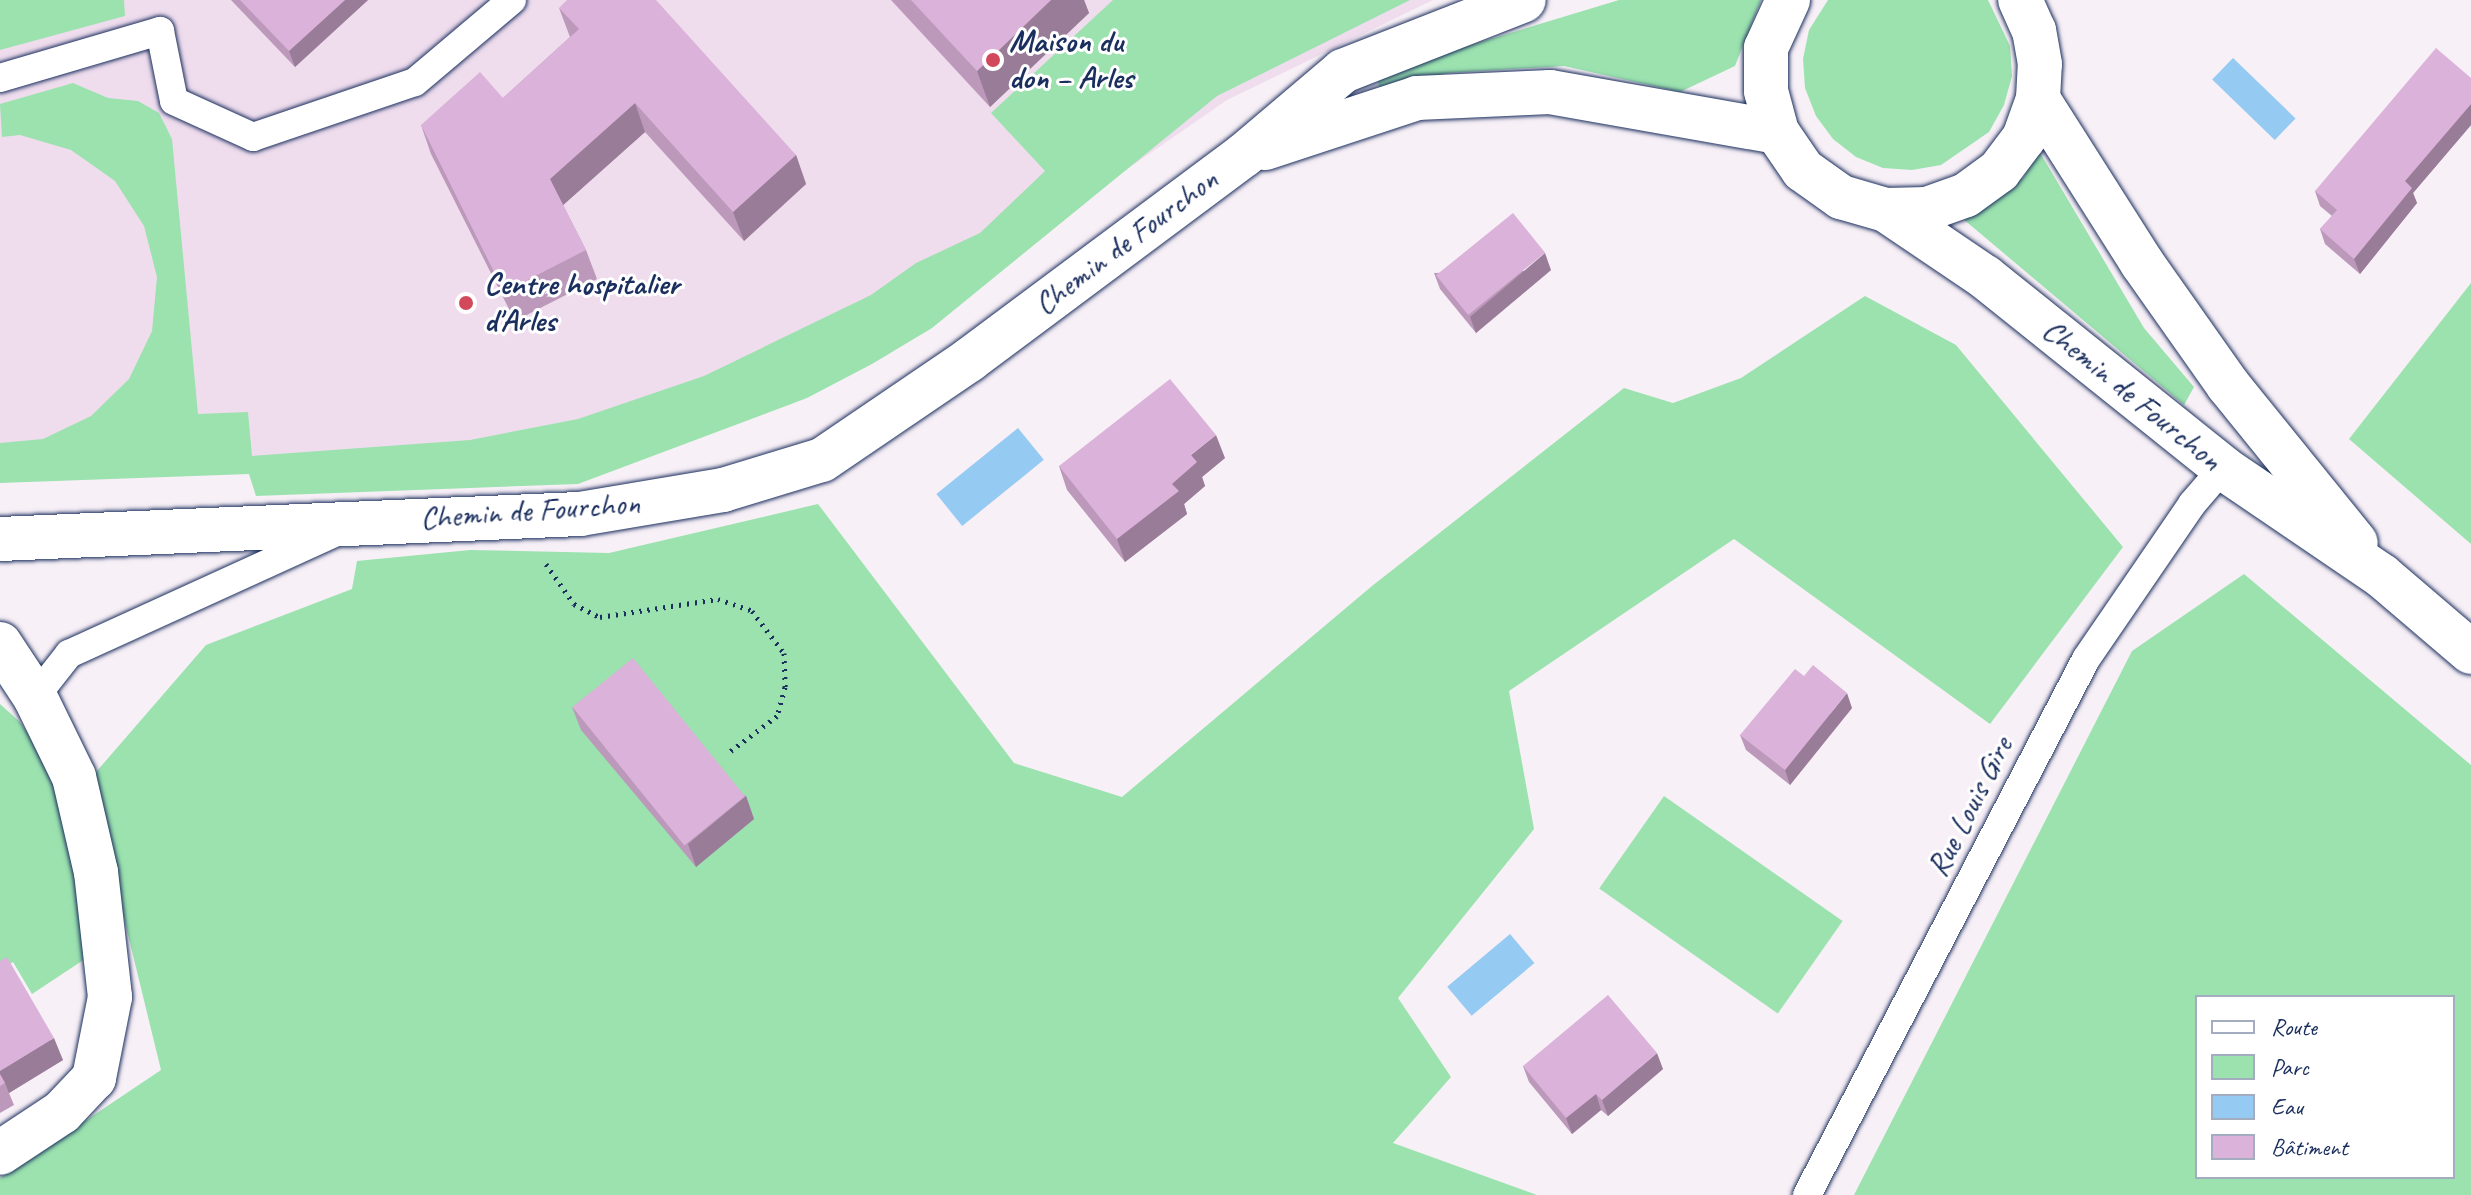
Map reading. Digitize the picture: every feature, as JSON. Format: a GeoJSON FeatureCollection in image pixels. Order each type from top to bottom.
{"type":"FeatureCollection","features":[{"type":"Feature","properties":{"kind":"street","name":"Chemin de Fourchon"},"geometry":{"type":"LineString","coordinates":[[0,539],[580,514],[723,490],[822,460],[969,360],[1244,155],[1343,71],[1524,0]]}},
{"type":"Feature","properties":{"kind":"street","name":"Chemin de Fourchon"},"geometry":{"type":"LineString","coordinates":[[1788,0],[1766,48],[1766,91],[1777,132],[1803,170],[1841,197],[1886,210],[1985,277],[2223,468],[2382,576],[2471,652]]}},
{"type":"Feature","properties":{"kind":"street","name":"Chemin de Fourchon"},"geometry":{"type":"LineString","coordinates":[[1886,210],[1940,204],[1966,195],[1999,171],[2024,138],[2038,99],[2040,64],[2034,31],[2020,0]]}},
{"type":"Feature","properties":{"kind":"street","name":"Chemin de Fourchon"},"geometry":{"type":"LineString","coordinates":[[1244,155],[1417,98],[1550,92],[1777,132]]}},
{"type":"Feature","properties":{"kind":"street","name":"Chemin de Fourchon"},"geometry":{"type":"LineString","coordinates":[[2038,99],[2142,263],[2228,385],[2382,576]]}},
{"type":"Feature","properties":{"kind":"street"},"geometry":{"type":"LineString","coordinates":[[0,644],[35,697],[74,777],[96,872],[110,997],[94,1078],[62,1112],[0,1153]]}},
{"type":"Feature","properties":{"kind":"lane"},"geometry":{"type":"LineString","coordinates":[[0,78],[160,31],[174,101],[253,137],[415,82],[512,0]]}},
{"type":"Feature","properties":{"kind":"lane","name":"Rue Louis Gire"},"geometry":{"type":"LineString","coordinates":[[1807,1195],[2086,659],[2192,504],[2223,468]]}},
{"type":"Feature","properties":{"kind":"lane"},"geometry":{"type":"LineString","coordinates":[[35,697],[69,654],[356,523]]}},
{"type":"Feature","properties":{"kind":"path"},"geometry":{"type":"LineString","coordinates":[[525,516],[554,582],[574,604],[600,617],[718,599],[752,611],[784,653],[785,687],[777,716],[728,753]]}},
{"type":"Feature","properties":{"kind":"shaded area","name":"Centre hospitalier d'Arles"},"geometry":{"type":"Polygon","coordinates":[[[0,0],[1433,0],[1227,100],[1045,226],[587,456],[0,473],[0,0]]]}},
{"type":"Feature","properties":{"kind":"green space"},"geometry":{"type":"Polygon","coordinates":[[[0,0],[124,0],[125,16],[0,50],[0,0]]]}},
{"type":"Feature","properties":{"kind":"green space"},"geometry":{"type":"Polygon","coordinates":[[[1113,0],[1410,0],[1217,96],[932,328],[872,364],[807,398],[578,484],[256,496],[249,474],[0,483],[0,443],[43,439],[91,416],[129,379],[152,331],[157,277],[144,226],[115,181],[71,150],[20,135],[2,137],[0,104],[73,83],[108,98],[138,101],[159,113],[172,139],[198,414],[248,412],[252,456],[470,440],[578,419],[704,376],[871,295],[916,263],[980,233],[1045,171],[991,113],[1113,0]]]}},
{"type":"Feature","properties":{"kind":"green space"},"geometry":{"type":"Polygon","coordinates":[[[1619,0],[1761,0],[1735,66],[1680,92],[1564,66],[1448,73],[1379,89],[1378,80],[1428,58],[1619,0]]]}},
{"type":"Feature","properties":{"kind":"green space"},"geometry":{"type":"Polygon","coordinates":[[[1828,0],[1988,0],[2010,46],[2012,76],[2004,105],[1989,132],[1941,165],[1912,170],[1883,168],[1856,157],[1833,139],[1816,116],[1805,88],[1803,59],[1809,30],[1828,0]]]}},
{"type":"Feature","properties":{"kind":"green space"},"geometry":{"type":"Polygon","coordinates":[[[2039,151],[2144,328],[2194,387],[2184,405],[1956,213],[2023,178],[2039,151]]]}},
{"type":"Feature","properties":{"kind":"green space"},"geometry":{"type":"Polygon","coordinates":[[[2471,283],[2471,544],[2349,439],[2471,283]]]}},
{"type":"Feature","properties":{"kind":"green space"},"geometry":{"type":"Polygon","coordinates":[[[1865,296],[1956,345],[2123,547],[1990,724],[1734,539],[1509,691],[1534,829],[1398,998],[1451,1077],[1393,1143],[1537,1195],[0,1195],[0,1178],[161,1070],[90,779],[206,645],[352,589],[357,561],[470,550],[609,553],[818,504],[1014,763],[1122,797],[1372,586],[1624,388],[1673,403],[1741,378],[1865,296]]]}},
{"type":"Feature","properties":{"kind":"green space"},"geometry":{"type":"Polygon","coordinates":[[[2244,574],[2471,765],[2471,1195],[1854,1195],[2132,651],[2244,574]]]}},
{"type":"Feature","properties":{"kind":"green space"},"geometry":{"type":"Polygon","coordinates":[[[0,704],[20,722],[72,797],[88,957],[32,994],[13,962],[0,970],[0,704]]]}},
{"type":"Feature","properties":{"kind":"green space"},"geometry":{"type":"Polygon","coordinates":[[[1664,796],[1843,921],[1778,1014],[1599,889],[1664,796]]]}},
{"type":"Feature","properties":{"kind":"water"},"geometry":{"type":"Polygon","coordinates":[[[2233,58],[2296,118],[2275,140],[2212,80],[2233,58]]]}},
{"type":"Feature","properties":{"kind":"water"},"geometry":{"type":"Polygon","coordinates":[[[1018,428],[1044,460],[962,526],[936,494],[1018,428]]]}},
{"type":"Feature","properties":{"kind":"water"},"geometry":{"type":"Polygon","coordinates":[[[1510,934],[1534,963],[1472,1016],[1447,987],[1510,934]]]}},
{"type":"Feature","properties":{"kind":"building"},"geometry":{"type":"Polygon","coordinates":[[[240,0],[345,0],[289,51],[240,0]]]}},
{"type":"Feature","properties":{"kind":"building"},"geometry":{"type":"Polygon","coordinates":[[[567,0],[656,0],[796,155],[733,212],[635,103],[550,179],[586,250],[504,292],[421,125],[480,72],[503,98],[579,29],[559,8],[567,0]]]}},
{"type":"Feature","properties":{"kind":"building"},"geometry":{"type":"Polygon","coordinates":[[[911,0],[1051,0],[977,71],[911,0]]]}},
{"type":"Feature","properties":{"kind":"building"},"geometry":{"type":"Polygon","coordinates":[[[2436,48],[2471,78],[2471,104],[2405,181],[2412,188],[2354,259],[2320,229],[2337,210],[2315,191],[2436,48]]]}},
{"type":"Feature","properties":{"kind":"building"},"geometry":{"type":"Polygon","coordinates":[[[1513,213],[1545,253],[1468,315],[1436,275],[1513,213]]]}},
{"type":"Feature","properties":{"kind":"building"},"geometry":{"type":"Polygon","coordinates":[[[1170,379],[1216,435],[1191,455],[1197,462],[1172,484],[1179,491],[1117,539],[1059,466],[1170,379]]]}},
{"type":"Feature","properties":{"kind":"building"},"geometry":{"type":"Polygon","coordinates":[[[633,658],[745,796],[684,845],[572,707],[633,658]]]}},
{"type":"Feature","properties":{"kind":"building"},"geometry":{"type":"Polygon","coordinates":[[[1813,665],[1847,693],[1785,770],[1740,735],[1795,669],[1804,676],[1813,665]]]}},
{"type":"Feature","properties":{"kind":"building"},"geometry":{"type":"Polygon","coordinates":[[[7,957],[54,1038],[0,1071],[0,961],[7,957]]]}},
{"type":"Feature","properties":{"kind":"building"},"geometry":{"type":"Polygon","coordinates":[[[1608,995],[1657,1053],[1602,1100],[1596,1094],[1566,1118],[1523,1066],[1608,995]]]}},
{"type":"Feature","properties":{"kind":"place","name":"Maison du don – Arles"},"geometry":{"type":"Point","coordinates":[993,60]}},
{"type":"Feature","properties":{"kind":"place","name":"Centre hospitalier d'Arles"},"geometry":{"type":"Point","coordinates":[466,303]}}]}
